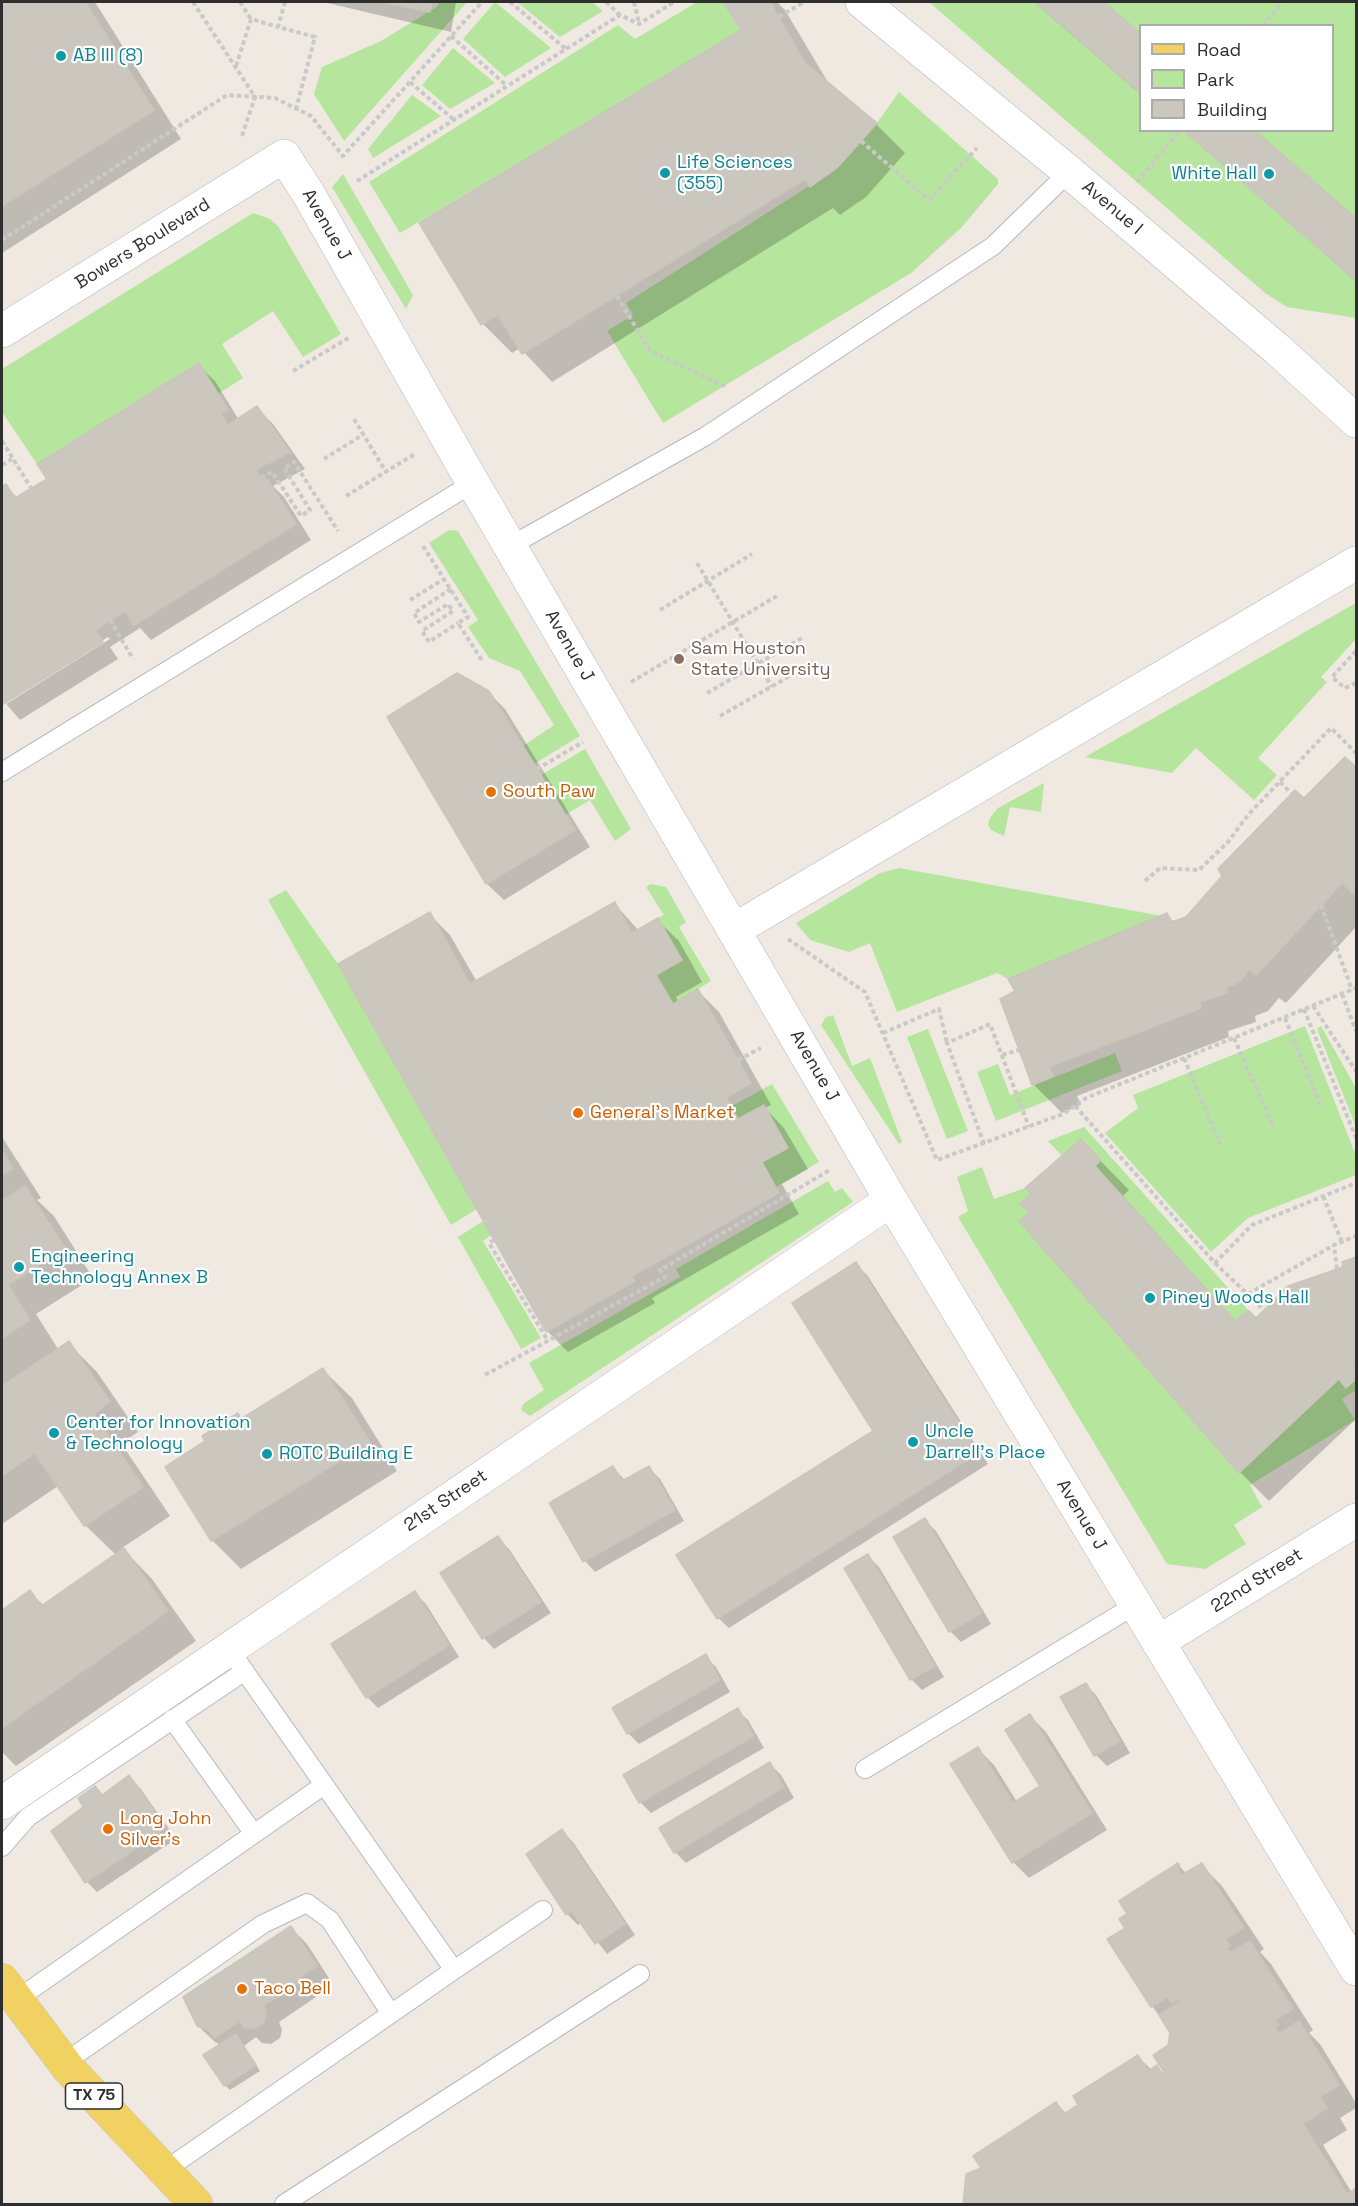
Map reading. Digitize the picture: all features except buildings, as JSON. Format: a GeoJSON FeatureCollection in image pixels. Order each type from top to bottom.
{"type":"FeatureCollection","features":[{"type":"Feature","properties":{"kind":"main road","name":"TX 75"},"geometry":{"type":"LineString","coordinates":[[9,1990],[64,2063],[196,2205]]}},
{"type":"Feature","properties":{"kind":"street","name":"Avenue I"},"geometry":{"type":"LineString","coordinates":[[862,2],[1069,172],[1277,349],[1356,421]]}},
{"type":"Feature","properties":{"kind":"street","name":"Bowers Boulevard"},"geometry":{"type":"LineString","coordinates":[[2,331],[284,156]]}},
{"type":"Feature","properties":{"kind":"street","name":"Avenue J"},"geometry":{"type":"LineString","coordinates":[[284,156],[308,193],[473,483],[891,1200],[1356,1969]]}},
{"type":"Feature","properties":{"kind":"street"},"geometry":{"type":"LineString","coordinates":[[734,930],[1356,563]]}},
{"type":"Feature","properties":{"kind":"street","name":"21st Street"},"geometry":{"type":"LineString","coordinates":[[2,1803],[237,1660],[891,1200]]}},
{"type":"Feature","properties":{"kind":"street","name":"22nd Street"},"geometry":{"type":"LineString","coordinates":[[1158,1642],[1356,1520]]}},
{"type":"Feature","properties":{"kind":"lane"},"geometry":{"type":"LineString","coordinates":[[510,546],[706,436],[993,246],[1069,172]]}},
{"type":"Feature","properties":{"kind":"lane"},"geometry":{"type":"LineString","coordinates":[[2,772],[473,483]]}},
{"type":"Feature","properties":{"kind":"lane"},"geometry":{"type":"LineString","coordinates":[[865,1769],[1135,1605]]}},
{"type":"Feature","properties":{"kind":"lane"},"geometry":{"type":"LineString","coordinates":[[2,1847],[28,1817],[172,1719],[237,1660],[454,1970]]}},
{"type":"Feature","properties":{"kind":"lane"},"geometry":{"type":"LineString","coordinates":[[172,1719],[254,1834]]}},
{"type":"Feature","properties":{"kind":"lane"},"geometry":{"type":"LineString","coordinates":[[9,1990],[254,1834],[324,1785]]}},
{"type":"Feature","properties":{"kind":"lane"},"geometry":{"type":"LineString","coordinates":[[64,2063],[263,1924],[307,1903],[330,1920],[391,2014]]}},
{"type":"Feature","properties":{"kind":"lane"},"geometry":{"type":"LineString","coordinates":[[164,2171],[543,1910]]}},
{"type":"Feature","properties":{"kind":"lane"},"geometry":{"type":"LineString","coordinates":[[284,2205],[640,1974]]}},
{"type":"Feature","properties":{"kind":"path"},"geometry":{"type":"LineString","coordinates":[[193,2],[255,97]]}},
{"type":"Feature","properties":{"kind":"path"},"geometry":{"type":"LineString","coordinates":[[240,2],[251,19],[315,37],[296,109]]}},
{"type":"Feature","properties":{"kind":"path"},"geometry":{"type":"LineString","coordinates":[[278,27],[285,2]]}},
{"type":"Feature","properties":{"kind":"path"},"geometry":{"type":"LineString","coordinates":[[2,240],[227,95],[275,99],[310,116],[343,156],[482,2]]}},
{"type":"Feature","properties":{"kind":"path"},"geometry":{"type":"LineString","coordinates":[[510,2],[567,50]]}},
{"type":"Feature","properties":{"kind":"path"},"geometry":{"type":"LineString","coordinates":[[606,2],[620,15],[639,24]]}},
{"type":"Feature","properties":{"kind":"path"},"geometry":{"type":"LineString","coordinates":[[634,2],[639,24]]}},
{"type":"Feature","properties":{"kind":"path"},"geometry":{"type":"LineString","coordinates":[[639,24],[674,2]]}},
{"type":"Feature","properties":{"kind":"path"},"geometry":{"type":"LineString","coordinates":[[779,17],[804,2]]}},
{"type":"Feature","properties":{"kind":"path"},"geometry":{"type":"LineString","coordinates":[[1265,24],[1283,2]]}},
{"type":"Feature","properties":{"kind":"path"},"geometry":{"type":"LineString","coordinates":[[357,181],[620,15]]}},
{"type":"Feature","properties":{"kind":"path"},"geometry":{"type":"LineString","coordinates":[[236,66],[251,19]]}},
{"type":"Feature","properties":{"kind":"path"},"geometry":{"type":"LineString","coordinates":[[451,36],[506,85]]}},
{"type":"Feature","properties":{"kind":"path"},"geometry":{"type":"LineString","coordinates":[[410,82],[453,119]]}},
{"type":"Feature","properties":{"kind":"path"},"geometry":{"type":"LineString","coordinates":[[239,142],[255,97]]}},
{"type":"Feature","properties":{"kind":"path"},"geometry":{"type":"LineString","coordinates":[[1135,185],[1178,132]]}},
{"type":"Feature","properties":{"kind":"path"},"geometry":{"type":"LineString","coordinates":[[861,141],[929,200],[977,148]]}},
{"type":"Feature","properties":{"kind":"path"},"geometry":{"type":"LineString","coordinates":[[616,296],[650,351],[757,402]]}},
{"type":"Feature","properties":{"kind":"path"},"geometry":{"type":"LineString","coordinates":[[293,371],[350,337]]}},
{"type":"Feature","properties":{"kind":"path"},"geometry":{"type":"LineString","coordinates":[[354,418],[386,472]]}},
{"type":"Feature","properties":{"kind":"path"},"geometry":{"type":"LineString","coordinates":[[324,459],[364,435]]}},
{"type":"Feature","properties":{"kind":"path"},"geometry":{"type":"LineString","coordinates":[[2,441],[31,488]]}},
{"type":"Feature","properties":{"kind":"path"},"geometry":{"type":"LineString","coordinates":[[346,496],[420,451]]}},
{"type":"Feature","properties":{"kind":"path"},"geometry":{"type":"LineString","coordinates":[[2,465],[12,459]]}},
{"type":"Feature","properties":{"kind":"path"},"geometry":{"type":"LineString","coordinates":[[261,478],[272,472],[301,516],[310,510],[284,468],[294,462],[338,531]]}},
{"type":"Feature","properties":{"kind":"path"},"geometry":{"type":"LineString","coordinates":[[429,538],[421,542],[451,589],[468,617],[429,642],[422,631],[453,611],[448,604],[420,622],[414,613],[451,589]]}},
{"type":"Feature","properties":{"kind":"path"},"geometry":{"type":"LineString","coordinates":[[660,610],[752,554]]}},
{"type":"Feature","properties":{"kind":"path"},"geometry":{"type":"LineString","coordinates":[[697,563],[772,687]]}},
{"type":"Feature","properties":{"kind":"path"},"geometry":{"type":"LineString","coordinates":[[410,600],[444,579]]}},
{"type":"Feature","properties":{"kind":"path"},"geometry":{"type":"LineString","coordinates":[[631,682],[777,596]]}},
{"type":"Feature","properties":{"kind":"path"},"geometry":{"type":"LineString","coordinates":[[110,620],[148,682]]}},
{"type":"Feature","properties":{"kind":"path"},"geometry":{"type":"LineString","coordinates":[[458,624],[483,662]]}},
{"type":"Feature","properties":{"kind":"path"},"geometry":{"type":"LineString","coordinates":[[707,693],[802,638]]}},
{"type":"Feature","properties":{"kind":"path"},"geometry":{"type":"LineString","coordinates":[[1356,651],[1332,677],[1345,688],[1356,683]]}},
{"type":"Feature","properties":{"kind":"path"},"geometry":{"type":"LineString","coordinates":[[720,716],[816,662]]}},
{"type":"Feature","properties":{"kind":"path"},"geometry":{"type":"LineString","coordinates":[[1145,881],[1160,868],[1199,870],[1228,842],[1248,815],[1331,728],[1356,753]]}},
{"type":"Feature","properties":{"kind":"path"},"geometry":{"type":"LineString","coordinates":[[537,769],[586,740]]}},
{"type":"Feature","properties":{"kind":"path"},"geometry":{"type":"LineString","coordinates":[[1280,782],[1292,794]]}},
{"type":"Feature","properties":{"kind":"path"},"geometry":{"type":"LineString","coordinates":[[788,939],[866,992],[937,1160],[1064,1114],[1086,1098],[1354,989],[1321,905]]}},
{"type":"Feature","properties":{"kind":"path"},"geometry":{"type":"LineString","coordinates":[[1342,994],[1356,1031]]}},
{"type":"Feature","properties":{"kind":"path"},"geometry":{"type":"LineString","coordinates":[[1313,1006],[1356,1071]]}},
{"type":"Feature","properties":{"kind":"path"},"geometry":{"type":"LineString","coordinates":[[1305,1009],[1356,1138]]}},
{"type":"Feature","properties":{"kind":"path"},"geometry":{"type":"LineString","coordinates":[[884,1033],[939,1010],[947,1042],[984,1144]]}},
{"type":"Feature","properties":{"kind":"path"},"geometry":{"type":"LineString","coordinates":[[1285,1018],[1321,1106]]}},
{"type":"Feature","properties":{"kind":"path"},"geometry":{"type":"LineString","coordinates":[[947,1042],[990,1024],[1029,1127]]}},
{"type":"Feature","properties":{"kind":"path"},"geometry":{"type":"LineString","coordinates":[[1234,1038],[1273,1125]]}},
{"type":"Feature","properties":{"kind":"path"},"geometry":{"type":"LineString","coordinates":[[1002,1055],[1019,1050]]}},
{"type":"Feature","properties":{"kind":"path"},"geometry":{"type":"LineString","coordinates":[[1184,1058],[1220,1144]]}},
{"type":"Feature","properties":{"kind":"path"},"geometry":{"type":"LineString","coordinates":[[1075,1106],[1215,1263],[1264,1310]]}},
{"type":"Feature","properties":{"kind":"path"},"geometry":{"type":"LineString","coordinates":[[484,1375],[664,1276],[660,1270],[830,1170]]}},
{"type":"Feature","properties":{"kind":"path"},"geometry":{"type":"LineString","coordinates":[[1215,1263],[1252,1225],[1356,1183]]}},
{"type":"Feature","properties":{"kind":"path"},"geometry":{"type":"LineString","coordinates":[[1323,1196],[1342,1242]]}},
{"type":"Feature","properties":{"kind":"path"},"geometry":{"type":"LineString","coordinates":[[1248,1294],[1334,1245],[1356,1236]]}},
{"type":"Feature","properties":{"kind":"path"},"geometry":{"type":"LineString","coordinates":[[494,1240],[489,1243],[548,1341]]}},
{"type":"Feature","properties":{"kind":"path"},"geometry":{"type":"LineString","coordinates":[[1334,1245],[1337,1269]]}},
{"type":"Feature","properties":{"kind":"green space"},"geometry":{"type":"Polygon","coordinates":[[[439,2],[467,2],[344,141],[314,94],[322,67],[381,41],[438,6],[439,2]]]}},
{"type":"Feature","properties":{"kind":"green space"},"geometry":{"type":"Polygon","coordinates":[[[495,2],[551,48],[505,77],[463,39],[495,2]]]}},
{"type":"Feature","properties":{"kind":"green space"},"geometry":{"type":"Polygon","coordinates":[[[517,2],[592,2],[603,11],[560,37],[517,2]]]}},
{"type":"Feature","properties":{"kind":"green space"},"geometry":{"type":"Polygon","coordinates":[[[697,2],[723,2],[741,30],[400,233],[369,182],[618,25],[635,39],[697,2]]]}},
{"type":"Feature","properties":{"kind":"green space"},"geometry":{"type":"Polygon","coordinates":[[[929,2],[1035,2],[1139,92],[1139,132],[1184,132],[1356,281],[1356,318],[1287,307],[1265,293],[929,2]]]}},
{"type":"Feature","properties":{"kind":"green space"},"geometry":{"type":"Polygon","coordinates":[[[1104,2],[1356,2],[1356,218],[1255,132],[1334,132],[1334,24],[1139,24],[1139,32],[1104,2]]]}},
{"type":"Feature","properties":{"kind":"green space"},"geometry":{"type":"Polygon","coordinates":[[[453,48],[495,83],[450,109],[422,85],[453,48]]]}},
{"type":"Feature","properties":{"kind":"green space"},"geometry":{"type":"Polygon","coordinates":[[[899,92],[998,179],[998,184],[961,228],[911,273],[663,423],[607,331],[633,315],[626,303],[837,168],[877,123],[899,92]]]}},
{"type":"Feature","properties":{"kind":"green space"},"geometry":{"type":"Polygon","coordinates":[[[412,95],[441,116],[373,158],[368,149],[412,95]]]}},
{"type":"Feature","properties":{"kind":"green space"},"geometry":{"type":"Polygon","coordinates":[[[343,174],[413,295],[406,309],[332,187],[343,174]]]}},
{"type":"Feature","properties":{"kind":"green space"},"geometry":{"type":"Polygon","coordinates":[[[253,213],[270,219],[278,226],[341,334],[303,357],[273,311],[222,344],[243,378],[218,394],[198,363],[37,464],[2,412],[2,369],[253,213]]]}},
{"type":"Feature","properties":{"kind":"green space"},"geometry":{"type":"Polygon","coordinates":[[[449,530],[458,531],[580,736],[534,764],[523,746],[554,725],[520,671],[489,658],[468,627],[478,620],[429,543],[449,530]]]}},
{"type":"Feature","properties":{"kind":"green space"},"geometry":{"type":"Polygon","coordinates":[[[1356,603],[1356,639],[1321,677],[1327,682],[1258,758],[1277,775],[1254,800],[1196,748],[1172,773],[1085,757],[1356,603]]]}},
{"type":"Feature","properties":{"kind":"green space"},"geometry":{"type":"Polygon","coordinates":[[[585,749],[631,829],[615,841],[590,800],[565,815],[541,775],[585,749]]]}},
{"type":"Feature","properties":{"kind":"green space"},"geometry":{"type":"Polygon","coordinates":[[[1044,783],[1041,812],[1010,807],[1004,836],[991,830],[988,825],[990,818],[998,808],[1044,783]]]}},
{"type":"Feature","properties":{"kind":"green space"},"geometry":{"type":"Polygon","coordinates":[[[899,868],[1162,916],[1008,979],[997,973],[897,1012],[870,943],[849,952],[810,940],[796,923],[880,873],[899,868]]]}},
{"type":"Feature","properties":{"kind":"green space"},"geometry":{"type":"Polygon","coordinates":[[[651,884],[666,887],[686,922],[679,927],[711,981],[673,1004],[656,975],[682,960],[658,918],[664,915],[646,887],[651,884]]]}},
{"type":"Feature","properties":{"kind":"green space"},"geometry":{"type":"Polygon","coordinates":[[[286,890],[338,964],[477,1209],[451,1225],[268,900],[286,890]]]}},
{"type":"Feature","properties":{"kind":"green space"},"geometry":{"type":"Polygon","coordinates":[[[833,1015],[852,1066],[870,1058],[902,1142],[899,1144],[821,1025],[826,1017],[833,1015]]]}},
{"type":"Feature","properties":{"kind":"green space"},"geometry":{"type":"Polygon","coordinates":[[[1305,1026],[1356,1156],[1356,1175],[1248,1218],[1211,1252],[1105,1133],[1138,1108],[1133,1095],[1305,1026]]]}},
{"type":"Feature","properties":{"kind":"green space"},"geometry":{"type":"Polygon","coordinates":[[[1321,1026],[1356,1088],[1356,1127],[1317,1029],[1321,1026]]]}},
{"type":"Feature","properties":{"kind":"green space"},"geometry":{"type":"Polygon","coordinates":[[[928,1029],[968,1131],[947,1139],[907,1037],[928,1029]]]}},
{"type":"Feature","properties":{"kind":"green space"},"geometry":{"type":"Polygon","coordinates":[[[1115,1053],[1122,1071],[996,1121],[977,1072],[998,1064],[1010,1095],[1115,1053]]]}},
{"type":"Feature","properties":{"kind":"green space"},"geometry":{"type":"Polygon","coordinates":[[[772,1084],[819,1162],[776,1187],[762,1162],[788,1147],[764,1105],[738,1119],[730,1107],[772,1084]]]}},
{"type":"Feature","properties":{"kind":"green space"},"geometry":{"type":"Polygon","coordinates":[[[1084,1127],[1248,1310],[1235,1321],[1095,1166],[1101,1160],[1082,1139],[1062,1156],[1048,1141],[1084,1127]]]}},
{"type":"Feature","properties":{"kind":"green space"},"geometry":{"type":"Polygon","coordinates":[[[982,1167],[994,1199],[1025,1188],[1031,1194],[1020,1202],[1029,1213],[1020,1221],[1239,1473],[1339,1379],[1346,1388],[1356,1379],[1356,1390],[1342,1399],[1355,1420],[1250,1485],[1262,1507],[1234,1525],[1246,1544],[1205,1569],[1167,1564],[958,1217],[968,1211],[957,1177],[982,1167]]]}},
{"type":"Feature","properties":{"kind":"green space"},"geometry":{"type":"Polygon","coordinates":[[[828,1181],[835,1192],[842,1188],[853,1202],[530,1416],[521,1410],[523,1404],[544,1390],[529,1363],[680,1277],[676,1269],[828,1181]]]}},
{"type":"Feature","properties":{"kind":"green space"},"geometry":{"type":"Polygon","coordinates":[[[483,1221],[491,1235],[483,1241],[541,1338],[521,1349],[458,1237],[483,1221]]]}},
{"type":"Feature","properties":{"kind":"place","name":"AB III (8)"},"geometry":{"type":"Point","coordinates":[61,56]}},
{"type":"Feature","properties":{"kind":"place","name":"Life Sciences (355)"},"geometry":{"type":"Point","coordinates":[665,173]}},
{"type":"Feature","properties":{"kind":"place","name":"White Hall"},"geometry":{"type":"Point","coordinates":[1269,174]}},
{"type":"Feature","properties":{"kind":"place","name":"Sam Houston State University"},"geometry":{"type":"Point","coordinates":[679,659]}},
{"type":"Feature","properties":{"kind":"place","name":"South Paw"},"geometry":{"type":"Point","coordinates":[491,792]}},
{"type":"Feature","properties":{"kind":"place","name":"General's Market"},"geometry":{"type":"Point","coordinates":[578,1113]}},
{"type":"Feature","properties":{"kind":"place","name":"Engineering Technology Annex B"},"geometry":{"type":"Point","coordinates":[19,1267]}},
{"type":"Feature","properties":{"kind":"place","name":"Piney Woods Hall"},"geometry":{"type":"Point","coordinates":[1150,1298]}},
{"type":"Feature","properties":{"kind":"place","name":"Center for Innovation & Technology"},"geometry":{"type":"Point","coordinates":[54,1433]}},
{"type":"Feature","properties":{"kind":"place","name":"Uncle Darrell's Place"},"geometry":{"type":"Point","coordinates":[913,1442]}},
{"type":"Feature","properties":{"kind":"place","name":"ROTC Building E"},"geometry":{"type":"Point","coordinates":[267,1454]}},
{"type":"Feature","properties":{"kind":"place","name":"Long John Silver's"},"geometry":{"type":"Point","coordinates":[108,1829]}},
{"type":"Feature","properties":{"kind":"place","name":"Taco Bell"},"geometry":{"type":"Point","coordinates":[242,1989]}}]}
